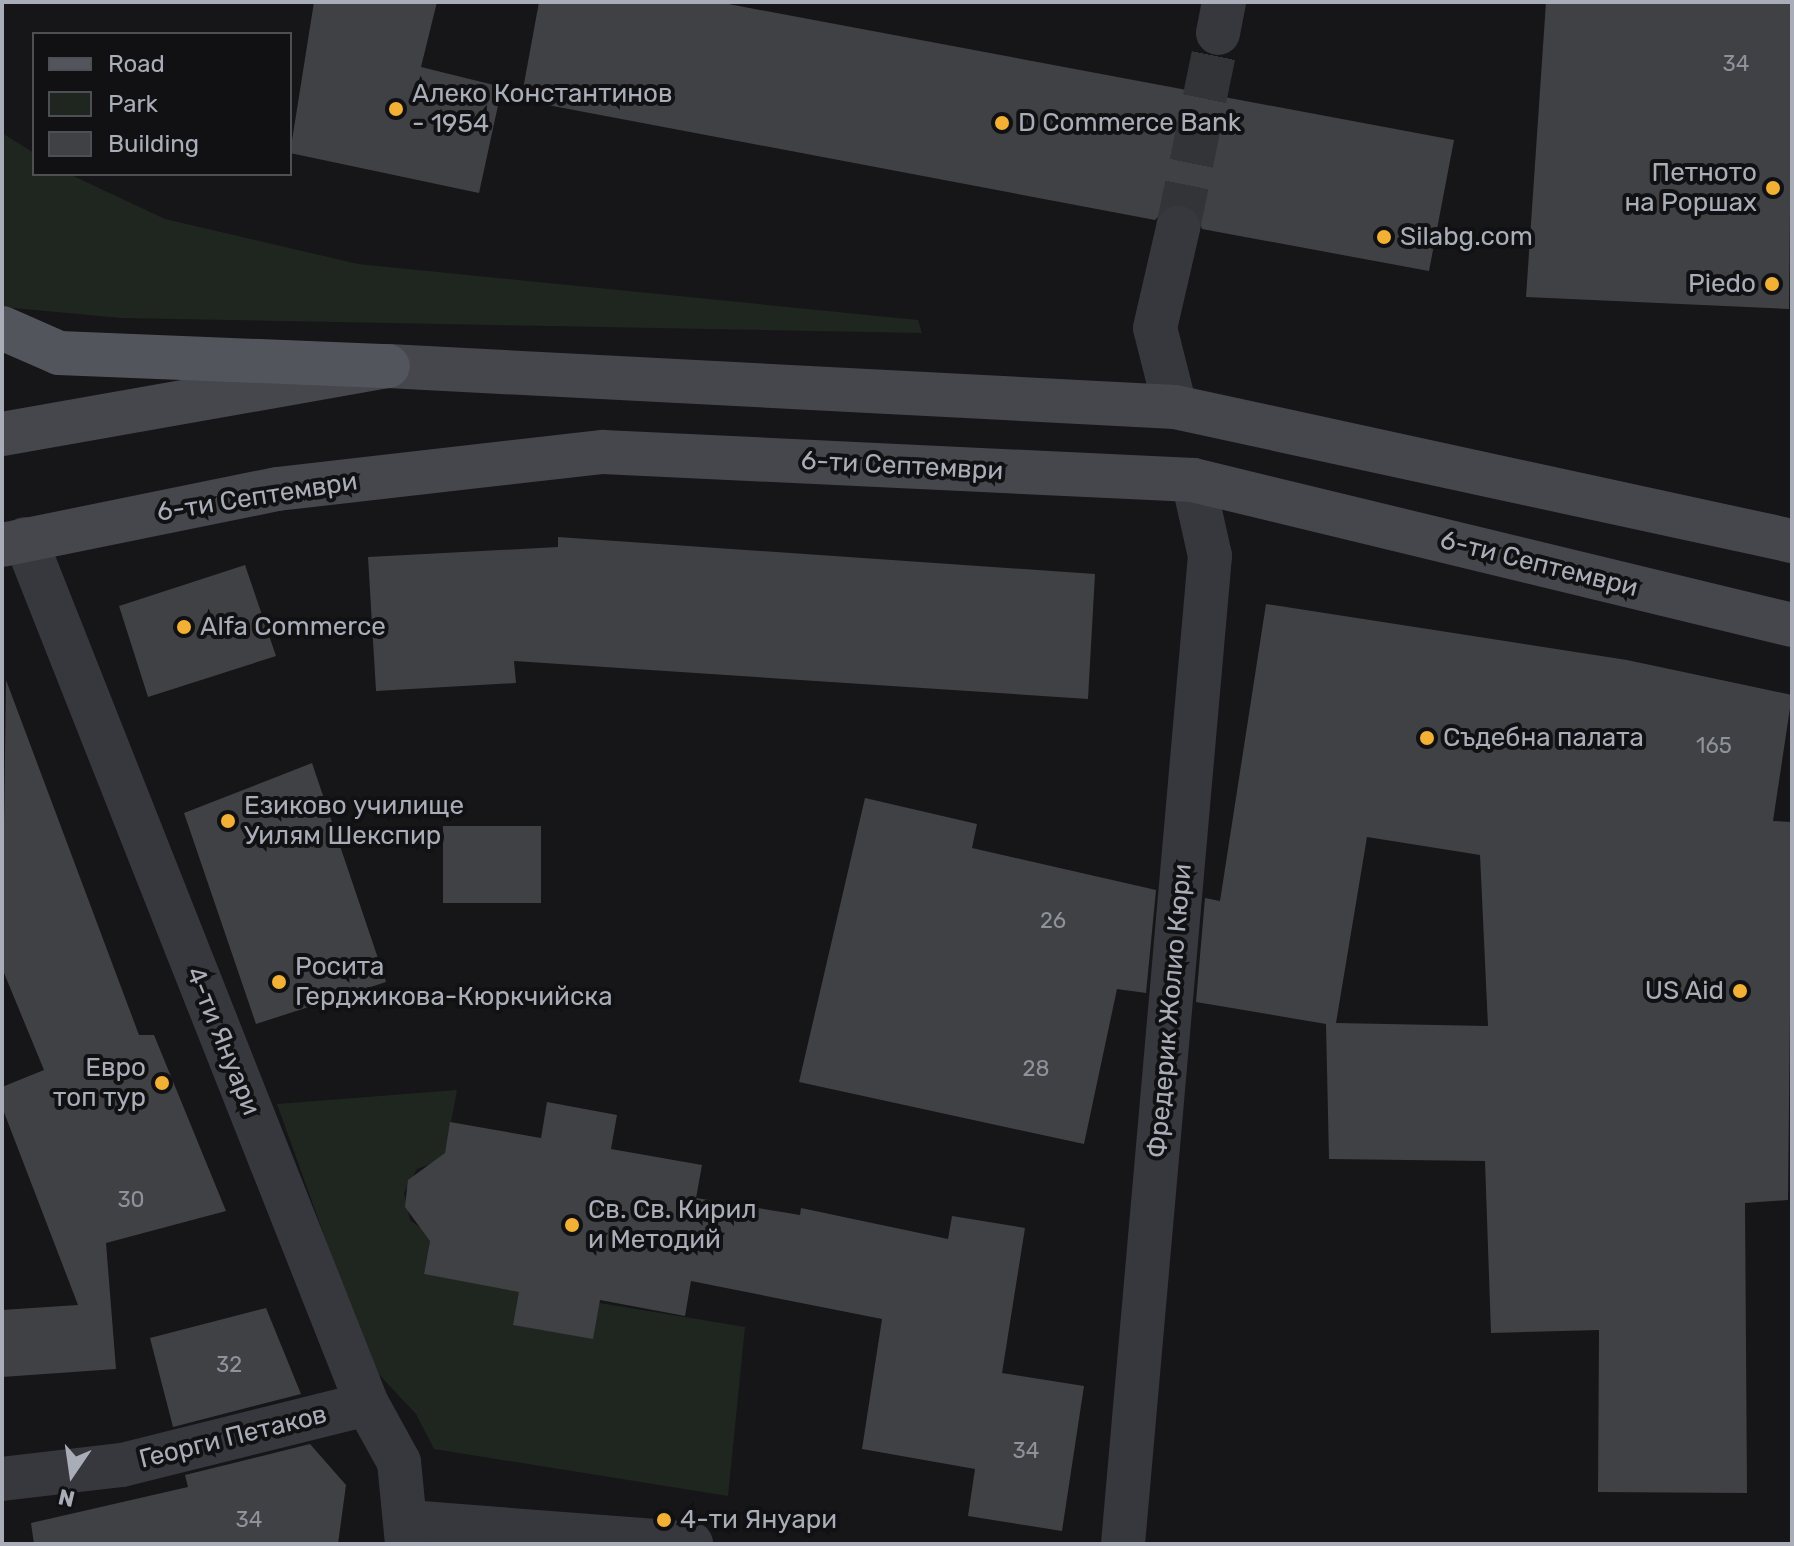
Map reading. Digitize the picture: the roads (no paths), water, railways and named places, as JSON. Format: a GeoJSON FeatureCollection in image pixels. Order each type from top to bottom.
{"type":"FeatureCollection","features":[{"type":"Feature","properties":{"kind":"main road"},"geometry":{"type":"LineString","coordinates":[[2,328],[59,353],[388,366],[1175,407],[1792,541]]}},
{"type":"Feature","properties":{"kind":"main road"},"geometry":{"type":"LineString","coordinates":[[2,434],[388,366]]}},
{"type":"Feature","properties":{"kind":"main road","name":"6-ти Септември"},"geometry":{"type":"LineString","coordinates":[[14,542],[277,489],[603,452],[1193,480],[1792,625]]}},
{"type":"Feature","properties":{"kind":"street"},"geometry":{"type":"LineString","coordinates":[[1175,407],[1155,328],[1178,228]]}},
{"type":"Feature","properties":{"kind":"street","name":"Фредерик Жолио Кюри"},"geometry":{"type":"LineString","coordinates":[[1123,1544],[1210,556],[1193,480]]}},
{"type":"Feature","properties":{"kind":"street","name":"4-ти Януари"},"geometry":{"type":"LineString","coordinates":[[14,542],[367,1404],[399,1462],[408,1533]]}},
{"type":"Feature","properties":{"kind":"street","name":"Георги Петаков"},"geometry":{"type":"LineString","coordinates":[[2,1479],[122,1465],[367,1404]]}},
{"type":"Feature","properties":{"kind":"street"},"geometry":{"type":"LineString","coordinates":[[408,1533],[691,1544]]}},
{"type":"Feature","properties":{"kind":"tunnel"},"geometry":{"type":"LineString","coordinates":[[1178,228],[1218,33]]}},
{"type":"Feature","properties":{"kind":"place","name":"Алеко Константинов - 1954"},"geometry":{"type":"Point","coordinates":[396,109]}},
{"type":"Feature","properties":{"kind":"place","name":"D Commerce Bank"},"geometry":{"type":"Point","coordinates":[1002,123]}},
{"type":"Feature","properties":{"kind":"place","name":"Петното на Роршах"},"geometry":{"type":"Point","coordinates":[1773,188]}},
{"type":"Feature","properties":{"kind":"place","name":"Silabg.com"},"geometry":{"type":"Point","coordinates":[1384,237]}},
{"type":"Feature","properties":{"kind":"place","name":"Piedo"},"geometry":{"type":"Point","coordinates":[1772,284]}},
{"type":"Feature","properties":{"kind":"place","name":"Alfa Commerce"},"geometry":{"type":"Point","coordinates":[184,627]}},
{"type":"Feature","properties":{"kind":"place","name":"Съдебна палата"},"geometry":{"type":"Point","coordinates":[1427,738]}},
{"type":"Feature","properties":{"kind":"place","name":"Езиково училище Уилям Шекспир"},"geometry":{"type":"Point","coordinates":[228,821]}},
{"type":"Feature","properties":{"kind":"place","name":"Росита Герджикова-Кюркчийска"},"geometry":{"type":"Point","coordinates":[279,982]}},
{"type":"Feature","properties":{"kind":"place","name":"US Aid"},"geometry":{"type":"Point","coordinates":[1740,991]}},
{"type":"Feature","properties":{"kind":"place","name":"Евро топ тур"},"geometry":{"type":"Point","coordinates":[162,1083]}},
{"type":"Feature","properties":{"kind":"place","name":"Св. Св. Кирил и Методий"},"geometry":{"type":"Point","coordinates":[572,1225]}},
{"type":"Feature","properties":{"kind":"place","name":"4-ти Януари"},"geometry":{"type":"Point","coordinates":[664,1520]}}]}
